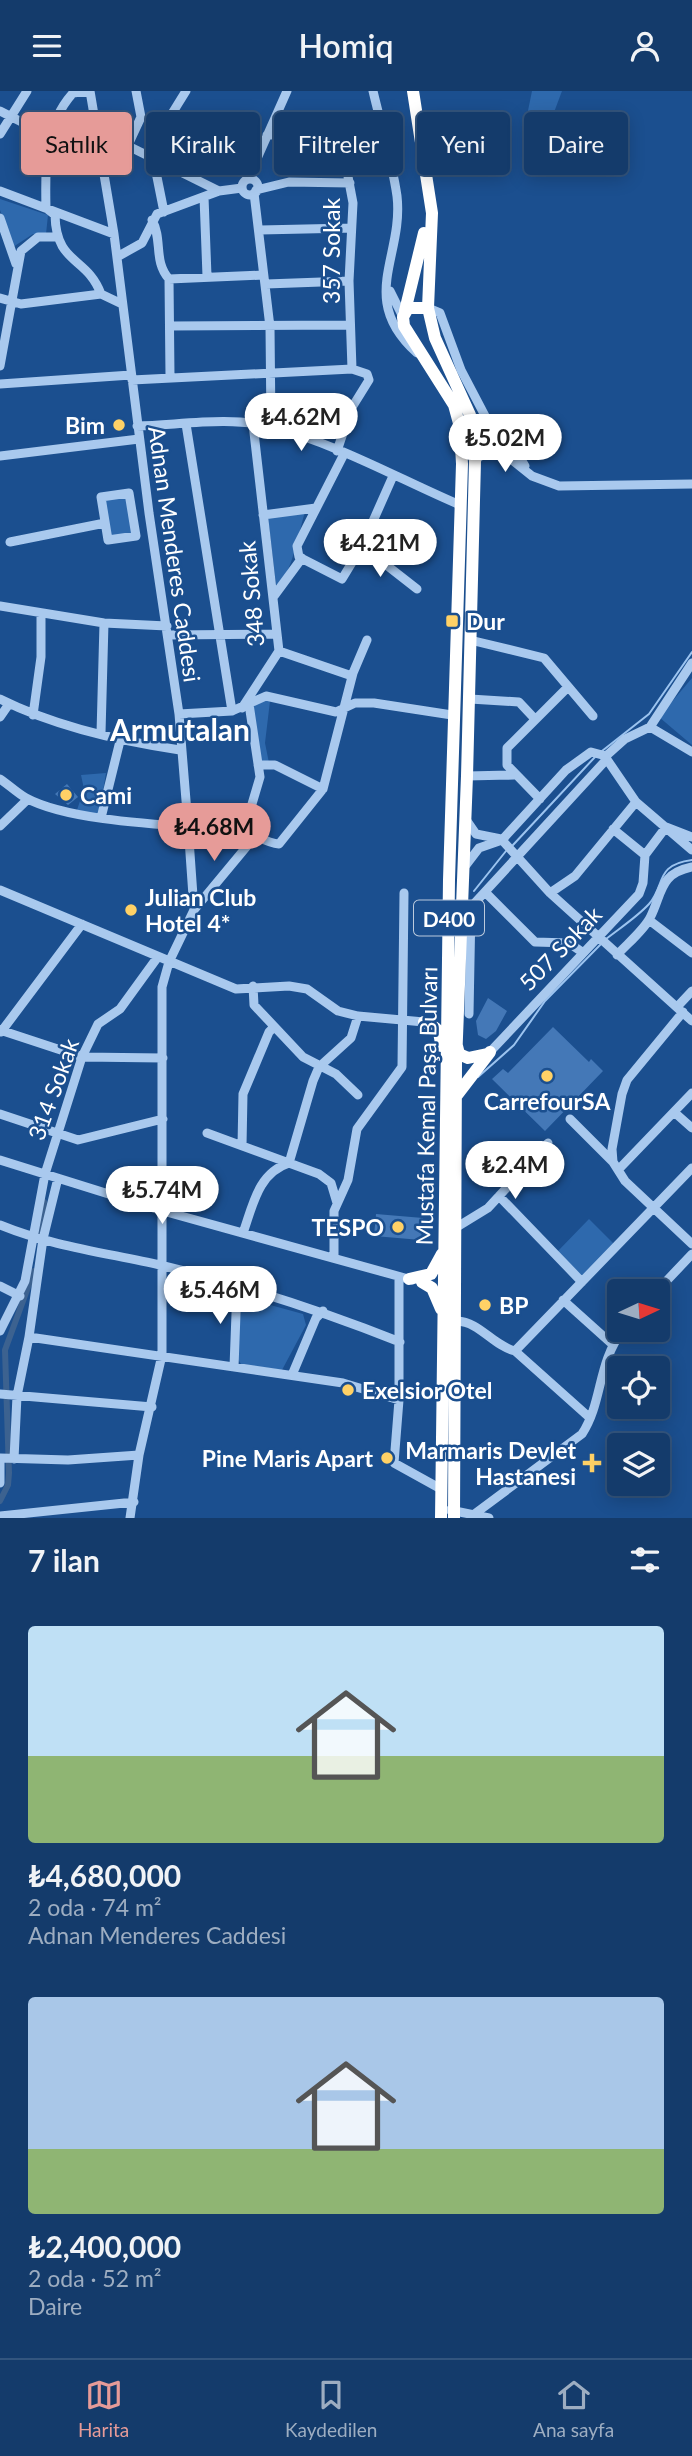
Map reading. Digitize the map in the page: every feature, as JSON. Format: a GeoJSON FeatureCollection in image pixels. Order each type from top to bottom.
{"type":"FeatureCollection","features":[{"type":"Feature","properties":{"kind":"highway","name":"D400"},"geometry":{"type":"LineString","coordinates":[[414,91],[432,213],[428,308],[432,329]]}},
{"type":"Feature","properties":{"kind":"highway","name":"D400"},"geometry":{"type":"LineString","coordinates":[[407,332],[401,318],[432,213]]}},
{"type":"Feature","properties":{"kind":"highway"},"geometry":{"type":"LineString","coordinates":[[401,318],[417,306],[428,308]]}},
{"type":"Feature","properties":{"kind":"highway"},"geometry":{"type":"LineString","coordinates":[[407,332],[422,334],[432,329]]}},
{"type":"Feature","properties":{"kind":"highway","name":"Mustafa Kemal Paşa Bulvarı"},"geometry":{"type":"LineString","coordinates":[[432,329],[470,415],[475,461],[470,699],[456,1042],[451,1062],[446,1115],[451,1224]]}},
{"type":"Feature","properties":{"kind":"highway","name":"Mustafa Kemal Paşa Bulvarı"},"geometry":{"type":"LineString","coordinates":[[407,332],[445,386],[460,427],[449,934],[451,1062],[455,1098],[451,1288],[444,1341],[441,1513]]}},
{"type":"Feature","properties":{"kind":"highway"},"geometry":{"type":"LineString","coordinates":[[424,1022],[440,1016],[443,1011],[449,934]]}},
{"type":"Feature","properties":{"kind":"highway"},"geometry":{"type":"LineString","coordinates":[[424,1022],[440,1032],[446,1115]]}},
{"type":"Feature","properties":{"kind":"highway"},"geometry":{"type":"LineString","coordinates":[[456,1042],[459,1054],[464,1057],[489,1053]]}},
{"type":"Feature","properties":{"kind":"highway"},"geometry":{"type":"LineString","coordinates":[[455,1098],[466,1079],[489,1053]]}},
{"type":"Feature","properties":{"kind":"highway"},"geometry":{"type":"LineString","coordinates":[[410,1279],[431,1274],[437,1267],[451,1224]]}},
{"type":"Feature","properties":{"kind":"highway"},"geometry":{"type":"LineString","coordinates":[[410,1279],[432,1288],[438,1298],[444,1341]]}},
{"type":"Feature","properties":{"kind":"highway","name":"Mustafa Kemal Paşa Bulvarı"},"geometry":{"type":"LineString","coordinates":[[451,1288],[457,1321],[454,1514]]}},
{"type":"Feature","properties":{"kind":"street"},"geometry":{"type":"LineString","coordinates":[[0,134],[27,91]]}},
{"type":"Feature","properties":{"kind":"street"},"geometry":{"type":"LineString","coordinates":[[59,112],[73,93],[90,91]]}},
{"type":"Feature","properties":{"kind":"street","name":"Adnan Menderes Caddesi"},"geometry":{"type":"LineString","coordinates":[[90,91],[92,112]]}},
{"type":"Feature","properties":{"kind":"street"},"geometry":{"type":"LineString","coordinates":[[132,136],[141,117],[136,91]]}},
{"type":"Feature","properties":{"kind":"street"},"geometry":{"type":"LineString","coordinates":[[174,112],[186,91]]}},
{"type":"Feature","properties":{"kind":"street"},"geometry":{"type":"LineString","coordinates":[[242,188],[287,91]]}},
{"type":"Feature","properties":{"kind":"street"},"geometry":{"type":"LineString","coordinates":[[373,91],[378,112]]}},
{"type":"Feature","properties":{"kind":"street"},"geometry":{"type":"LineString","coordinates":[[0,111],[21,122]]}},
{"type":"Feature","properties":{"kind":"street"},"geometry":{"type":"LineString","coordinates":[[267,135],[274,135]]}},
{"type":"Feature","properties":{"kind":"street"},"geometry":{"type":"LineString","coordinates":[[46,208],[47,175]]}},
{"type":"Feature","properties":{"kind":"street","name":"Adnan Menderes Caddesi"},"geometry":{"type":"LineString","coordinates":[[103,175],[114,234],[137,426],[178,713],[194,910],[169,962],[162,987],[162,1355],[139,1454],[130,1518]]}},
{"type":"Feature","properties":{"kind":"street"},"geometry":{"type":"LineString","coordinates":[[155,175],[164,212]]}},
{"type":"Feature","properties":{"kind":"street"},"geometry":{"type":"LineString","coordinates":[[187,175],[219,191]]}},
{"type":"Feature","properties":{"kind":"street","name":"357 Sokak"},"geometry":{"type":"LineString","coordinates":[[348,175],[353,203],[349,281],[352,369]]}},
{"type":"Feature","properties":{"kind":"street"},"geometry":{"type":"LineString","coordinates":[[392,175],[397,196],[390,291],[401,318],[404,342],[426,361]]}},
{"type":"Feature","properties":{"kind":"street"},"geometry":{"type":"LineString","coordinates":[[248,179],[254,180],[270,327],[271,426]]}},
{"type":"Feature","properties":{"kind":"street"},"geometry":{"type":"LineString","coordinates":[[117,257],[142,243],[152,220],[164,212],[219,191],[242,188],[249,194],[289,183],[350,183]]}},
{"type":"Feature","properties":{"kind":"street"},"geometry":{"type":"LineString","coordinates":[[0,191],[114,234]]}},
{"type":"Feature","properties":{"kind":"street"},"geometry":{"type":"LineString","coordinates":[[204,197],[207,276]]}},
{"type":"Feature","properties":{"kind":"street"},"geometry":{"type":"LineString","coordinates":[[46,208],[55,215],[55,237],[75,264],[95,278],[101,295]]}},
{"type":"Feature","properties":{"kind":"street"},"geometry":{"type":"LineString","coordinates":[[0,218],[16,264]]}},
{"type":"Feature","properties":{"kind":"street"},"geometry":{"type":"LineString","coordinates":[[152,220],[158,230],[161,270],[169,278],[170,376]]}},
{"type":"Feature","properties":{"kind":"street"},"geometry":{"type":"LineString","coordinates":[[260,230],[350,228]]}},
{"type":"Feature","properties":{"kind":"street"},"geometry":{"type":"LineString","coordinates":[[0,366],[20,251],[38,237],[55,237]]}},
{"type":"Feature","properties":{"kind":"street"},"geometry":{"type":"LineString","coordinates":[[169,278],[207,276],[349,281]]}},
{"type":"Feature","properties":{"kind":"street"},"geometry":{"type":"LineString","coordinates":[[0,298],[13,302],[101,295],[122,304]]}},
{"type":"Feature","properties":{"kind":"street"},"geometry":{"type":"LineString","coordinates":[[428,308],[440,313],[461,370],[505,454],[532,476],[559,486],[692,484]]}},
{"type":"Feature","properties":{"kind":"street"},"geometry":{"type":"LineString","coordinates":[[170,326],[350,325]]}},
{"type":"Feature","properties":{"kind":"street"},"geometry":{"type":"LineString","coordinates":[[432,329],[448,333]]}},
{"type":"Feature","properties":{"kind":"street"},"geometry":{"type":"LineString","coordinates":[[0,384],[352,369],[366,374],[369,380],[351,409],[340,453],[298,546],[299,557],[342,579],[362,546],[393,476]]}},
{"type":"Feature","properties":{"kind":"street"},"geometry":{"type":"LineString","coordinates":[[487,418],[509,439],[532,476]]}},
{"type":"Feature","properties":{"kind":"street"},"geometry":{"type":"LineString","coordinates":[[186,424],[232,711]]}},
{"type":"Feature","properties":{"kind":"street","name":"348 Sokak"},"geometry":{"type":"LineString","coordinates":[[246,706],[279,652],[253,424]]}},
{"type":"Feature","properties":{"kind":"street"},"geometry":{"type":"LineString","coordinates":[[137,426],[271,426],[460,505]]}},
{"type":"Feature","properties":{"kind":"street"},"geometry":{"type":"LineString","coordinates":[[0,456],[139,439]]}},
{"type":"Feature","properties":{"kind":"street"},"geometry":{"type":"LineString","coordinates":[[475,461],[486,451],[505,454]]}},
{"type":"Feature","properties":{"kind":"street"},"geometry":{"type":"LineString","coordinates":[[129,493],[132,516],[135,536],[108,540],[101,497],[129,493]]}},
{"type":"Feature","properties":{"kind":"street"},"geometry":{"type":"LineString","coordinates":[[262,515],[316,508]]}},
{"type":"Feature","properties":{"kind":"street"},"geometry":{"type":"LineString","coordinates":[[132,516],[149,513]]}},
{"type":"Feature","properties":{"kind":"street"},"geometry":{"type":"LineString","coordinates":[[10,542],[105,523]]}},
{"type":"Feature","properties":{"kind":"street"},"geometry":{"type":"LineString","coordinates":[[362,546],[417,589]]}},
{"type":"Feature","properties":{"kind":"street"},"geometry":{"type":"LineString","coordinates":[[274,597],[302,558]]}},
{"type":"Feature","properties":{"kind":"street"},"geometry":{"type":"LineString","coordinates":[[0,605],[167,631],[219,635],[277,634]]}},
{"type":"Feature","properties":{"kind":"street"},"geometry":{"type":"LineString","coordinates":[[33,715],[41,657],[41,613]]}},
{"type":"Feature","properties":{"kind":"street"},"geometry":{"type":"LineString","coordinates":[[101,733],[104,623]]}},
{"type":"Feature","properties":{"kind":"street"},"geometry":{"type":"LineString","coordinates":[[470,639],[544,658],[593,716]]}},
{"type":"Feature","properties":{"kind":"street"},"geometry":{"type":"LineString","coordinates":[[0,779],[28,799],[101,818],[244,831],[257,834],[268,843],[279,844],[323,789],[352,676],[367,640]]}},
{"type":"Feature","properties":{"kind":"street"},"geometry":{"type":"LineString","coordinates":[[279,652],[352,676]]}},
{"type":"Feature","properties":{"kind":"street"},"geometry":{"type":"LineString","coordinates":[[469,1014],[471,907],[606,758],[625,739],[650,727],[692,663]]}},
{"type":"Feature","properties":{"kind":"street"},"geometry":{"type":"LineString","coordinates":[[540,799],[507,765],[507,748],[534,718],[568,687]]}},
{"type":"Feature","properties":{"kind":"street"},"geometry":{"type":"LineString","coordinates":[[178,713],[232,711],[266,696],[274,696],[336,712],[355,702],[374,702],[452,715]]}},
{"type":"Feature","properties":{"kind":"street"},"geometry":{"type":"LineString","coordinates":[[470,699],[519,702],[534,718]]}},
{"type":"Feature","properties":{"kind":"street"},"geometry":{"type":"LineString","coordinates":[[0,717],[5,701],[33,715],[101,733],[120,741],[180,750]]}},
{"type":"Feature","properties":{"kind":"street"},"geometry":{"type":"LineString","coordinates":[[244,831],[260,777],[246,706]]}},
{"type":"Feature","properties":{"kind":"street"},"geometry":{"type":"LineString","coordinates":[[650,727],[692,752]]}},
{"type":"Feature","properties":{"kind":"street"},"geometry":{"type":"LineString","coordinates":[[101,818],[120,741]]}},
{"type":"Feature","properties":{"kind":"street"},"geometry":{"type":"LineString","coordinates":[[463,876],[474,851],[502,840],[566,770],[591,752],[606,758],[636,802],[692,850]]}},
{"type":"Feature","properties":{"kind":"street"},"geometry":{"type":"LineString","coordinates":[[258,765],[275,765],[323,789]]}},
{"type":"Feature","properties":{"kind":"street"},"geometry":{"type":"LineString","coordinates":[[467,776],[514,775]]}},
{"type":"Feature","properties":{"kind":"street"},"geometry":{"type":"LineString","coordinates":[[0,826],[28,799]]}},
{"type":"Feature","properties":{"kind":"street"},"geometry":{"type":"LineString","coordinates":[[550,893],[575,876],[636,802]]}},
{"type":"Feature","properties":{"kind":"street"},"geometry":{"type":"LineString","coordinates":[[466,816],[468,826],[476,834],[502,840],[550,893],[692,1021]]}},
{"type":"Feature","properties":{"kind":"street"},"geometry":{"type":"LineString","coordinates":[[666,827],[692,837]]}},
{"type":"Feature","properties":{"kind":"street","name":"507 Sokak"},"geometry":{"type":"LineString","coordinates":[[489,1053],[639,894],[645,855],[666,827]]}},
{"type":"Feature","properties":{"kind":"street"},"geometry":{"type":"LineString","coordinates":[[613,829],[645,855]]}},
{"type":"Feature","properties":{"kind":"street"},"geometry":{"type":"LineString","coordinates":[[194,910],[257,834]]}},
{"type":"Feature","properties":{"kind":"street"},"geometry":{"type":"LineString","coordinates":[[617,955],[649,920],[665,881],[676,870],[692,867]]}},
{"type":"Feature","properties":{"kind":"street"},"geometry":{"type":"LineString","coordinates":[[0,890],[236,989],[253,986],[307,989],[338,1011],[358,1016],[424,1022]]}},
{"type":"Feature","properties":{"kind":"street"},"geometry":{"type":"LineString","coordinates":[[485,892],[535,941],[569,943],[582,952]]}},
{"type":"Feature","properties":{"kind":"street"},"geometry":{"type":"LineString","coordinates":[[337,1203],[348,1180],[357,1129],[402,1067],[404,893]]}},
{"type":"Feature","properties":{"kind":"street"},"geometry":{"type":"LineString","coordinates":[[649,920],[692,953]]}},
{"type":"Feature","properties":{"kind":"street"},"geometry":{"type":"LineString","coordinates":[[82,924],[1,1031],[82,1057],[163,1058]]}},
{"type":"Feature","properties":{"kind":"street","name":"314 Sokak"},"geometry":{"type":"LineString","coordinates":[[38,1239],[45,1174],[56,1131],[82,1057],[98,1024],[120,1009],[157,958]]}},
{"type":"Feature","properties":{"kind":"street"},"geometry":{"type":"LineString","coordinates":[[253,986],[254,1006],[303,1057],[336,1074],[358,1094]]}},
{"type":"Feature","properties":{"kind":"street"},"geometry":{"type":"LineString","coordinates":[[616,1166],[614,1131],[627,1080],[691,993]]}},
{"type":"Feature","properties":{"kind":"street"},"geometry":{"type":"LineString","coordinates":[[243,1233],[266,1176],[289,1163],[319,1067],[351,1038],[358,1016]]}},
{"type":"Feature","properties":{"kind":"street"},"geometry":{"type":"LineString","coordinates":[[242,1146],[243,1094],[269,1032],[274,1027]]}},
{"type":"Feature","properties":{"kind":"street"},"geometry":{"type":"LineString","coordinates":[[451,1062],[470,1063],[489,1053]]}},
{"type":"Feature","properties":{"kind":"street"},"geometry":{"type":"LineString","coordinates":[[616,1166],[692,1093]]}},
{"type":"Feature","properties":{"kind":"street"},"geometry":{"type":"LineString","coordinates":[[674,1112],[692,1128]]}},
{"type":"Feature","properties":{"kind":"street"},"geometry":{"type":"LineString","coordinates":[[0,1114],[78,1140],[163,1119]]}},
{"type":"Feature","properties":{"kind":"street"},"geometry":{"type":"LineString","coordinates":[[570,1119],[616,1166],[625,1181],[692,1244]]}},
{"type":"Feature","properties":{"kind":"street"},"geometry":{"type":"LineString","coordinates":[[207,1133],[319,1174],[331,1183],[337,1203],[334,1258]]}},
{"type":"Feature","properties":{"kind":"street"},"geometry":{"type":"LineString","coordinates":[[451,1224],[488,1208],[548,1143]]}},
{"type":"Feature","properties":{"kind":"street"},"geometry":{"type":"LineString","coordinates":[[0,1160],[163,1211],[451,1288]]}},
{"type":"Feature","properties":{"kind":"street"},"geometry":{"type":"LineString","coordinates":[[515,1351],[692,1168]]}},
{"type":"Feature","properties":{"kind":"street"},"geometry":{"type":"LineString","coordinates":[[0,1331],[20,1296],[58,1178]]}},
{"type":"Feature","properties":{"kind":"street"},"geometry":{"type":"LineString","coordinates":[[499,1196],[582,1282]]}},
{"type":"Feature","properties":{"kind":"street"},"geometry":{"type":"LineString","coordinates":[[0,1225],[38,1239],[163,1266],[323,1311],[400,1342]]}},
{"type":"Feature","properties":{"kind":"street"},"geometry":{"type":"LineString","coordinates":[[0,1483],[6,1458],[7,1395],[29,1337],[38,1239]]}},
{"type":"Feature","properties":{"kind":"street"},"geometry":{"type":"LineString","coordinates":[[668,1279],[692,1254]]}},
{"type":"Feature","properties":{"kind":"street"},"geometry":{"type":"LineString","coordinates":[[410,1279],[400,1342],[394,1463],[441,1489]]}},
{"type":"Feature","properties":{"kind":"street"},"geometry":{"type":"LineString","coordinates":[[0,1286],[20,1296]]}},
{"type":"Feature","properties":{"kind":"street"},"geometry":{"type":"LineString","coordinates":[[234,1367],[237,1287]]}},
{"type":"Feature","properties":{"kind":"street"},"geometry":{"type":"LineString","coordinates":[[472,1515],[575,1440],[590,1418],[612,1344],[563,1300]]}},
{"type":"Feature","properties":{"kind":"street"},"geometry":{"type":"LineString","coordinates":[[292,1375],[316,1318],[323,1311]]}},
{"type":"Feature","properties":{"kind":"street"},"geometry":{"type":"LineString","coordinates":[[457,1321],[469,1321],[501,1347],[515,1351],[590,1418]]}},
{"type":"Feature","properties":{"kind":"street"},"geometry":{"type":"LineString","coordinates":[[29,1337],[343,1383],[399,1400]]}},
{"type":"Feature","properties":{"kind":"street"},"geometry":{"type":"LineString","coordinates":[[7,1395],[152,1407]]}},
{"type":"Feature","properties":{"kind":"street"},"geometry":{"type":"LineString","coordinates":[[6,1458],[68,1460],[139,1454]]}},
{"type":"Feature","properties":{"kind":"street"},"geometry":{"type":"LineString","coordinates":[[0,1516],[134,1502]]}},
{"type":"Feature","properties":{"kind":"street"},"geometry":{"type":"LineString","coordinates":[[441,1513],[489,1518]]}},
{"type":"Feature","properties":{"kind":"shaded area"},"geometry":{"type":"Polygon","coordinates":[[[532,91],[562,91],[554,112],[528,112],[532,91]]]}},
{"type":"Feature","properties":{"kind":"shaded area"},"geometry":{"type":"Polygon","coordinates":[[[0,199],[48,215],[46,234],[33,234],[13,247],[0,210],[0,199]]]}},
{"type":"Feature","properties":{"kind":"shaded area"},"geometry":{"type":"Polygon","coordinates":[[[128,494],[134,535],[108,540],[102,499],[128,494]]]}},
{"type":"Feature","properties":{"kind":"shaded area"},"geometry":{"type":"Polygon","coordinates":[[[305,512],[291,563],[282,580],[276,585],[268,517],[305,512]]]}},
{"type":"Feature","properties":{"kind":"shaded area"},"geometry":{"type":"Polygon","coordinates":[[[692,678],[692,745],[659,717],[692,678]]]}},
{"type":"Feature","properties":{"kind":"shaded area"},"geometry":{"type":"Polygon","coordinates":[[[264,699],[270,701],[265,743],[269,763],[259,763],[252,709],[255,702],[264,699]]]}},
{"type":"Feature","properties":{"kind":"shaded area"},"geometry":{"type":"Polygon","coordinates":[[[106,773],[99,815],[77,810],[84,789],[81,775],[106,773]]]}},
{"type":"Feature","properties":{"kind":"shaded area"},"geometry":{"type":"Polygon","coordinates":[[[589,1219],[616,1246],[583,1279],[557,1252],[589,1219]]]}},
{"type":"Feature","properties":{"kind":"shaded area"},"geometry":{"type":"Polygon","coordinates":[[[238,1296],[303,1314],[306,1325],[282,1370],[241,1364],[235,1355],[238,1296]]]}},
{"type":"Feature","properties":{"kind":"building","name":"Cami"},"geometry":{"type":"Polygon","coordinates":[[[67,784],[78,797],[68,805],[55,794],[67,784]]]}},
{"type":"Feature","properties":{"kind":"building"},"geometry":{"type":"Polygon","coordinates":[[[488,998],[507,1011],[496,1031],[486,1039],[478,1035],[476,1021],[488,998]]]}},
{"type":"Feature","properties":{"kind":"building","name":"CarrefourSA"},"geometry":{"type":"Polygon","coordinates":[[[553,1027],[589,1062],[591,1059],[603,1071],[545,1131],[492,1079],[503,1069],[508,1073],[553,1027]]]}},
{"type":"Feature","properties":{"kind":"building","name":"TESPO"},"geometry":{"type":"Polygon","coordinates":[[[376,1214],[423,1218],[421,1240],[374,1236],[376,1214]]]}},
{"type":"Feature","properties":{"kind":"waterway"},"geometry":{"type":"LineString","coordinates":[[602,751],[649,714],[692,652]]}},
{"type":"Feature","properties":{"kind":"waterway"},"geometry":{"type":"LineString","coordinates":[[513,845],[595,757]]}},
{"type":"Feature","properties":{"kind":"waterway"},"geometry":{"type":"LineString","coordinates":[[474,891],[506,851]]}},
{"type":"Feature","properties":{"kind":"waterway"},"geometry":{"type":"LineString","coordinates":[[606,939],[649,904],[666,871],[672,866],[692,860]]}},
{"type":"Feature","properties":{"kind":"waterway"},"geometry":{"type":"LineString","coordinates":[[478,1077],[514,1045],[545,1001],[602,943]]}},
{"type":"Feature","properties":{"kind":"waterway"},"geometry":{"type":"LineString","coordinates":[[39,1240],[44,1202]]}},
{"type":"Feature","properties":{"kind":"waterway"},"geometry":{"type":"LineString","coordinates":[[0,1501],[8,1485],[9,1473],[5,1350],[34,1271]]}},
{"type":"Feature","properties":{"kind":"place","name":"Bim"},"geometry":{"type":"Point","coordinates":[119,425]}},
{"type":"Feature","properties":{"kind":"place","name":"Dur"},"geometry":{"type":"Point","coordinates":[452,621]}},
{"type":"Feature","properties":{"kind":"place","name":"Cami"},"geometry":{"type":"Point","coordinates":[66,795]}},
{"type":"Feature","properties":{"kind":"place","name":"Julian Club Hotel 4*"},"geometry":{"type":"Point","coordinates":[131,910]}},
{"type":"Feature","properties":{"kind":"place","name":"CarrefourSA"},"geometry":{"type":"Point","coordinates":[547,1076]}},
{"type":"Feature","properties":{"kind":"place","name":"TESPO"},"geometry":{"type":"Point","coordinates":[398,1227]}},
{"type":"Feature","properties":{"kind":"place","name":"BP"},"geometry":{"type":"Point","coordinates":[485,1305]}},
{"type":"Feature","properties":{"kind":"place","name":"Exelsior Otel"},"geometry":{"type":"Point","coordinates":[348,1390]}},
{"type":"Feature","properties":{"kind":"place","name":"Pine Maris Apart"},"geometry":{"type":"Point","coordinates":[387,1458]}},
{"type":"Feature","properties":{"kind":"place","name":"Marmaris Devlet Hastanesi"},"geometry":{"type":"Point","coordinates":[592,1463]}},
{"type":"Feature","properties":{"kind":"district","name":"Armutalan"},"geometry":{"type":"Point","coordinates":[180,729]}}]}
